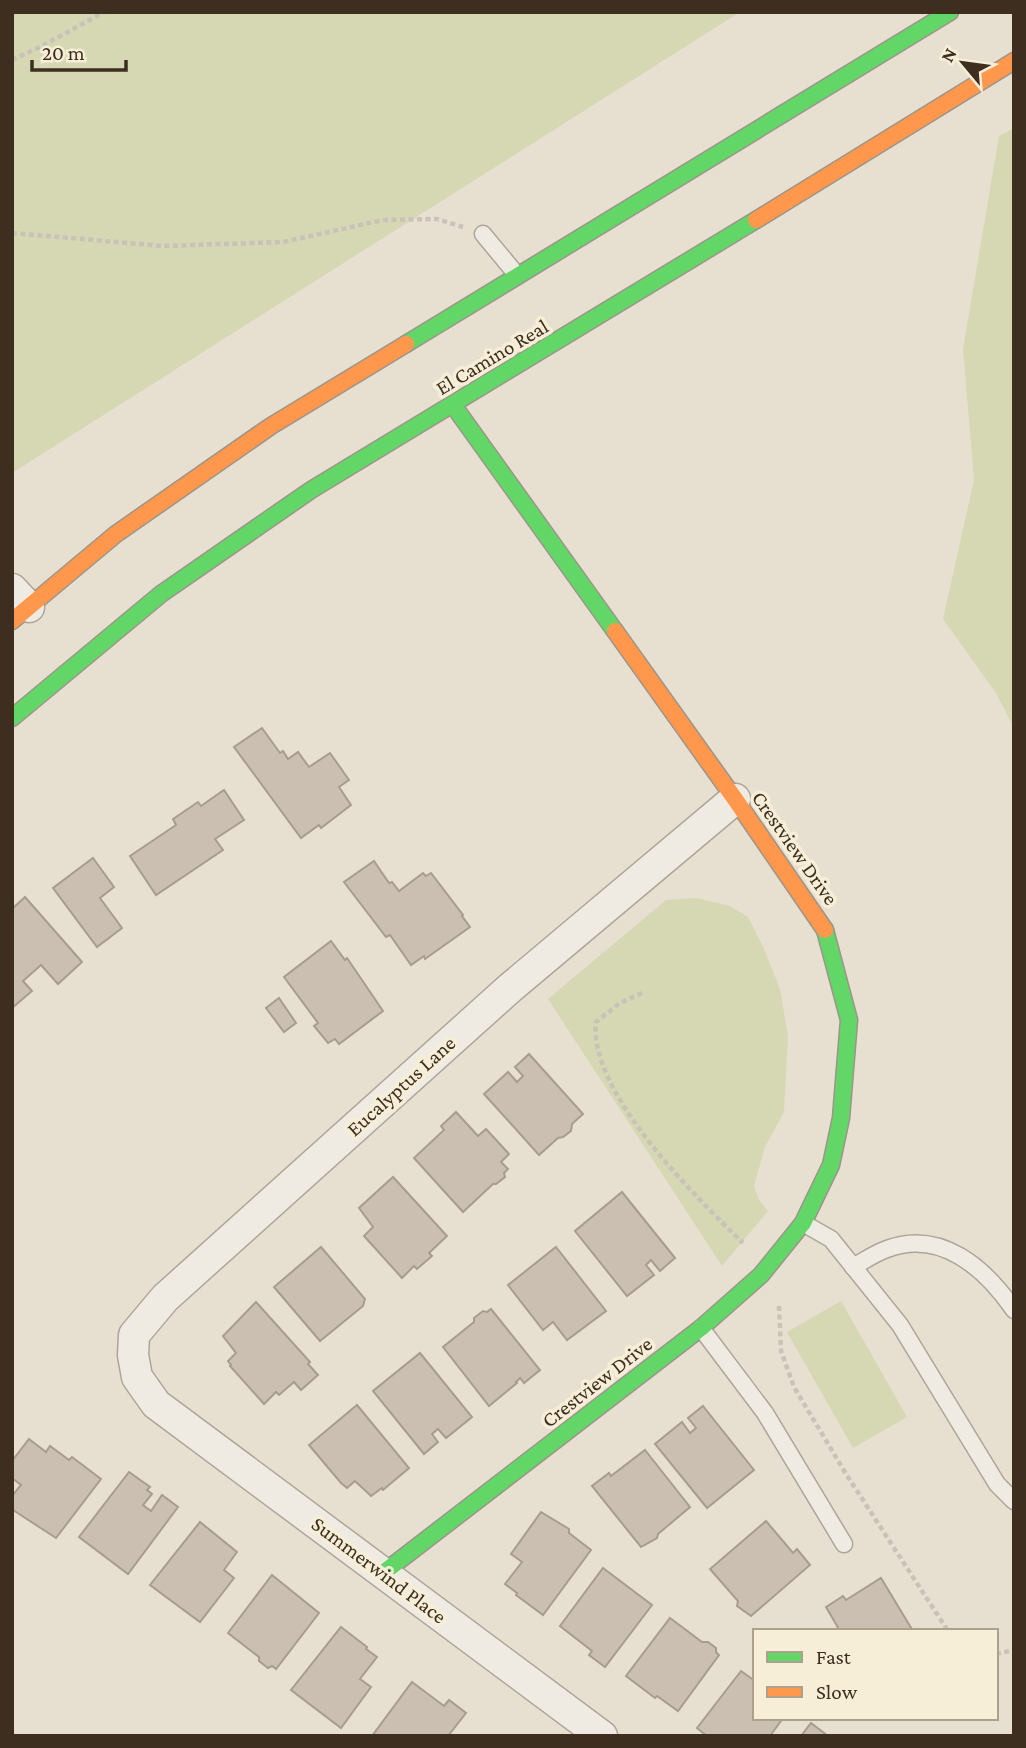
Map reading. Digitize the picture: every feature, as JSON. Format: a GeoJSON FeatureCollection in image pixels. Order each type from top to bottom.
{"type":"FeatureCollection","features":[{"type":"Feature","properties":{"kind":"main road"},"geometry":{"type":"LineString","coordinates":[[18,606],[271,426],[950,12]]}},
{"type":"Feature","properties":{"kind":"main road","name":"El Camino Real"},"geometry":{"type":"LineString","coordinates":[[12,718],[161,594],[311,490],[1014,61]]}},
{"type":"Feature","properties":{"kind":"main road","name":"Crestview Drive"},"geometry":{"type":"LineString","coordinates":[[383,1573],[701,1328],[761,1275],[803,1223],[831,1165],[841,1118],[849,1020],[824,927],[453,405]]}},
{"type":"Feature","properties":{"kind":"street","name":"Eucalyptus Lane"},"geometry":{"type":"LineString","coordinates":[[156,1404],[137,1377],[133,1345],[134,1335],[165,1298],[510,988],[735,799]]}},
{"type":"Feature","properties":{"kind":"street","name":"Summerwind Place"},"geometry":{"type":"LineString","coordinates":[[156,1404],[602,1736]]}},
{"type":"Feature","properties":{"kind":"lane"},"geometry":{"type":"LineString","coordinates":[[483,234],[518,277]]}},
{"type":"Feature","properties":{"kind":"lane"},"geometry":{"type":"LineString","coordinates":[[803,1223],[831,1239],[900,1325],[997,1484],[1014,1501]]}},
{"type":"Feature","properties":{"kind":"lane"},"geometry":{"type":"LineString","coordinates":[[853,1267],[886,1249],[911,1243],[941,1247],[967,1259],[998,1286],[1014,1310]]}},
{"type":"Feature","properties":{"kind":"lane"},"geometry":{"type":"LineString","coordinates":[[701,1328],[765,1413],[844,1544]]}},
{"type":"Feature","properties":{"kind":"path"},"geometry":{"type":"LineString","coordinates":[[12,60],[104,12]]}},
{"type":"Feature","properties":{"kind":"path"},"geometry":{"type":"LineString","coordinates":[[12,233],[163,246],[283,242],[383,220],[437,219],[483,234]]}},
{"type":"Feature","properties":{"kind":"path"},"geometry":{"type":"LineString","coordinates":[[642,993],[620,1003],[596,1022],[596,1048],[636,1127],[667,1165],[746,1246]]}},
{"type":"Feature","properties":{"kind":"path"},"geometry":{"type":"LineString","coordinates":[[778,1298],[781,1351],[794,1387],[846,1474],[947,1629]]}},
{"type":"Feature","properties":{"kind":"green space"},"geometry":{"type":"Polygon","coordinates":[[[12,12],[740,12],[12,473],[12,12]]]}},
{"type":"Feature","properties":{"kind":"green space"},"geometry":{"type":"Polygon","coordinates":[[[1014,128],[1014,728],[996,693],[943,619],[974,480],[963,349],[999,136],[1014,128]]]}},
{"type":"Feature","properties":{"kind":"green space"},"geometry":{"type":"Polygon","coordinates":[[[696,898],[730,906],[748,917],[780,989],[788,1036],[784,1112],[765,1147],[754,1186],[759,1200],[768,1211],[722,1266],[548,999],[666,900],[696,898]]]}},
{"type":"Feature","properties":{"kind":"green space"},"geometry":{"type":"Polygon","coordinates":[[[841,1301],[907,1417],[853,1448],[787,1332],[841,1301]]]}},
{"type":"Feature","properties":{"kind":"building"},"geometry":{"type":"Polygon","coordinates":[[[262,728],[280,753],[283,751],[288,759],[298,752],[309,767],[330,753],[349,780],[339,787],[351,805],[321,828],[319,825],[301,838],[234,747],[262,728]]]}},
{"type":"Feature","properties":{"kind":"building"},"geometry":{"type":"Polygon","coordinates":[[[224,790],[244,820],[215,839],[223,850],[156,895],[130,856],[176,825],[173,819],[198,802],[201,806],[224,790]]]}},
{"type":"Feature","properties":{"kind":"building"},"geometry":{"type":"Polygon","coordinates":[[[93,858],[114,887],[100,898],[122,928],[97,947],[53,888],[93,858]]]}},
{"type":"Feature","properties":{"kind":"building"},"geometry":{"type":"Polygon","coordinates":[[[374,861],[389,883],[392,882],[399,891],[423,873],[426,876],[431,873],[470,927],[425,959],[424,956],[411,965],[390,935],[386,937],[344,882],[374,861]]]}},
{"type":"Feature","properties":{"kind":"building"},"geometry":{"type":"Polygon","coordinates":[[[25,897],[82,962],[58,984],[41,965],[23,981],[32,991],[12,1008],[12,909],[25,897]]]}},
{"type":"Feature","properties":{"kind":"building"},"geometry":{"type":"Polygon","coordinates":[[[331,941],[345,960],[347,958],[383,1011],[339,1044],[335,1039],[328,1043],[314,1026],[318,1023],[284,977],[331,941]]]}},
{"type":"Feature","properties":{"kind":"building"},"geometry":{"type":"Polygon","coordinates":[[[279,998],[296,1023],[284,1032],[266,1008],[279,998]]]}},
{"type":"Feature","properties":{"kind":"building"},"geometry":{"type":"Polygon","coordinates":[[[529,1054],[583,1114],[572,1124],[571,1131],[558,1138],[539,1155],[484,1094],[508,1072],[517,1082],[523,1076],[515,1067],[529,1054]]]}},
{"type":"Feature","properties":{"kind":"building"},"geometry":{"type":"Polygon","coordinates":[[[456,1112],[478,1136],[486,1129],[509,1154],[501,1162],[508,1169],[504,1173],[505,1177],[493,1184],[463,1212],[414,1158],[444,1130],[441,1126],[456,1112]]]}},
{"type":"Feature","properties":{"kind":"building"},"geometry":{"type":"Polygon","coordinates":[[[393,1177],[447,1236],[429,1253],[432,1256],[417,1269],[414,1266],[402,1278],[364,1236],[373,1227],[359,1208],[393,1177]]]}},
{"type":"Feature","properties":{"kind":"building"},"geometry":{"type":"Polygon","coordinates":[[[622,1192],[675,1258],[660,1271],[651,1260],[646,1265],[654,1275],[627,1296],[575,1231],[622,1192]]]}},
{"type":"Feature","properties":{"kind":"building"},"geometry":{"type":"Polygon","coordinates":[[[321,1247],[365,1299],[363,1306],[320,1341],[274,1287],[321,1247]]]}},
{"type":"Feature","properties":{"kind":"building"},"geometry":{"type":"Polygon","coordinates":[[[556,1247],[606,1311],[567,1340],[553,1322],[543,1330],[508,1285],[556,1247]]]}},
{"type":"Feature","properties":{"kind":"building"},"geometry":{"type":"Polygon","coordinates":[[[256,1302],[310,1362],[308,1364],[318,1375],[301,1390],[294,1382],[279,1395],[276,1392],[264,1404],[230,1366],[228,1361],[236,1353],[223,1336],[256,1302]]]}},
{"type":"Feature","properties":{"kind":"building"},"geometry":{"type":"Polygon","coordinates":[[[491,1309],[540,1370],[524,1383],[520,1378],[489,1406],[443,1347],[474,1322],[474,1318],[491,1309]]]}},
{"type":"Feature","properties":{"kind":"building"},"geometry":{"type":"Polygon","coordinates":[[[420,1353],[472,1417],[446,1438],[438,1429],[432,1434],[438,1442],[424,1454],[373,1391],[420,1353]]]}},
{"type":"Feature","properties":{"kind":"building"},"geometry":{"type":"Polygon","coordinates":[[[357,1405],[409,1468],[383,1490],[382,1488],[371,1496],[355,1481],[347,1488],[309,1445],[357,1405]]]}},
{"type":"Feature","properties":{"kind":"building"},"geometry":{"type":"Polygon","coordinates":[[[703,1406],[754,1470],[707,1508],[655,1444],[682,1422],[690,1433],[696,1428],[688,1418],[703,1406]]]}},
{"type":"Feature","properties":{"kind":"building"},"geometry":{"type":"Polygon","coordinates":[[[29,1439],[46,1452],[50,1446],[69,1460],[72,1457],[101,1479],[56,1538],[13,1510],[12,1496],[21,1485],[12,1478],[12,1461],[29,1439]]]}},
{"type":"Feature","properties":{"kind":"building"},"geometry":{"type":"Polygon","coordinates":[[[645,1450],[690,1507],[658,1534],[657,1538],[641,1547],[592,1486],[609,1473],[611,1476],[645,1450]]]}},
{"type":"Feature","properties":{"kind":"building"},"geometry":{"type":"Polygon","coordinates":[[[129,1472],[150,1487],[147,1490],[152,1494],[143,1505],[151,1511],[162,1495],[178,1507],[128,1574],[79,1537],[129,1472]]]}},
{"type":"Feature","properties":{"kind":"building"},"geometry":{"type":"Polygon","coordinates":[[[541,1512],[569,1529],[569,1533],[591,1550],[543,1615],[505,1584],[522,1562],[511,1554],[541,1512]]]}},
{"type":"Feature","properties":{"kind":"building"},"geometry":{"type":"Polygon","coordinates":[[[766,1521],[793,1553],[797,1549],[810,1565],[751,1616],[737,1606],[738,1601],[710,1569],[766,1521]]]}},
{"type":"Feature","properties":{"kind":"building"},"geometry":{"type":"Polygon","coordinates":[[[200,1522],[237,1552],[224,1570],[234,1578],[200,1622],[150,1585],[200,1522]]]}},
{"type":"Feature","properties":{"kind":"building"},"geometry":{"type":"Polygon","coordinates":[[[603,1568],[652,1605],[605,1667],[589,1655],[592,1651],[560,1626],[603,1568]]]}},
{"type":"Feature","properties":{"kind":"building"},"geometry":{"type":"Polygon","coordinates":[[[272,1575],[319,1613],[276,1669],[272,1666],[268,1668],[259,1661],[259,1657],[228,1633],[272,1575]]]}},
{"type":"Feature","properties":{"kind":"building"},"geometry":{"type":"Polygon","coordinates":[[[881,1578],[912,1629],[839,1629],[826,1607],[843,1596],[846,1600],[881,1578]]]}},
{"type":"Feature","properties":{"kind":"building"},"geometry":{"type":"Polygon","coordinates":[[[670,1618],[702,1642],[708,1642],[716,1648],[719,1655],[678,1711],[626,1676],[670,1618]]]}},
{"type":"Feature","properties":{"kind":"building"},"geometry":{"type":"Polygon","coordinates":[[[341,1627],[377,1657],[360,1679],[371,1687],[341,1728],[291,1690],[341,1627]]]}},
{"type":"Feature","properties":{"kind":"building"},"geometry":{"type":"Polygon","coordinates":[[[741,1671],[753,1680],[753,1720],[782,1720],[770,1736],[707,1736],[697,1728],[741,1671]]]}},
{"type":"Feature","properties":{"kind":"building"},"geometry":{"type":"Polygon","coordinates":[[[412,1682],[444,1706],[449,1700],[466,1713],[448,1736],[372,1736],[412,1682]]]}},
{"type":"Feature","properties":{"kind":"building"},"geometry":{"type":"Polygon","coordinates":[[[811,1723],[828,1736],[801,1736],[811,1723]]]}},
{"type":"Feature","properties":{"kind":"traffic: fast"},"geometry":{"type":"LineString","coordinates":[[406,344],[950,12]]}},
{"type":"Feature","properties":{"kind":"traffic: fast"},"geometry":{"type":"LineString","coordinates":[[12,718],[161,594],[311,490],[756,220]]}},
{"type":"Feature","properties":{"kind":"traffic: fast"},"geometry":{"type":"LineString","coordinates":[[453,405],[615,631]]}},
{"type":"Feature","properties":{"kind":"traffic: fast"},"geometry":{"type":"LineString","coordinates":[[383,1573],[701,1328],[761,1275],[803,1223],[831,1165],[841,1118],[849,1020],[825,930]]}},
{"type":"Feature","properties":{"kind":"traffic: slow"},"geometry":{"type":"LineString","coordinates":[[756,220],[1014,61]]}},
{"type":"Feature","properties":{"kind":"traffic: slow"},"geometry":{"type":"LineString","coordinates":[[12,621],[116,534],[271,426],[406,344]]}},
{"type":"Feature","properties":{"kind":"traffic: slow"},"geometry":{"type":"LineString","coordinates":[[615,631],[825,930]]}}]}
